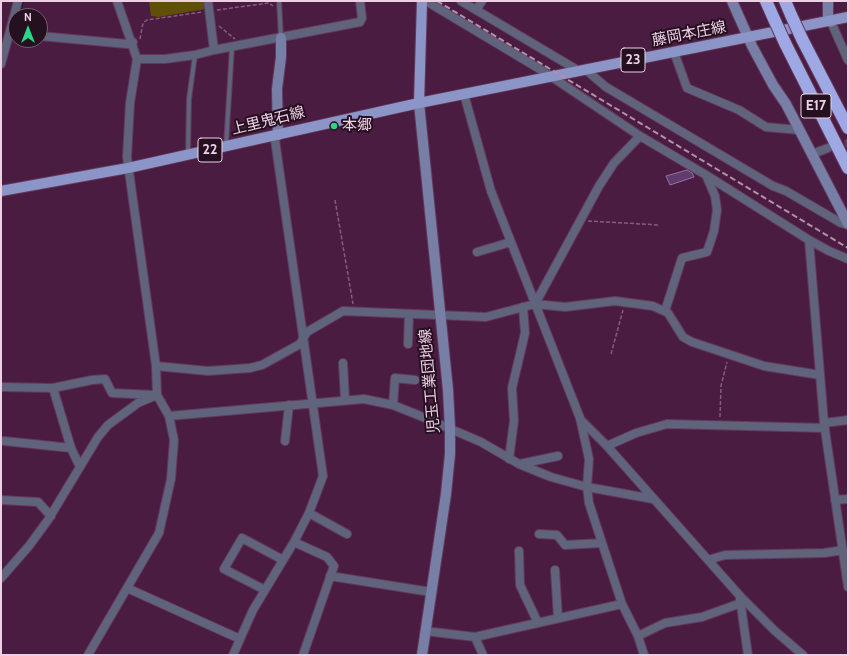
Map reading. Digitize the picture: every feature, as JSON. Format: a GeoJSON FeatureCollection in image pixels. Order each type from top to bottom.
{"type":"FeatureCollection","features":[{"type":"Feature","properties":{"kind":"highway","name":"E17"},"geometry":{"type":"LineString","coordinates":[[766,1],[848,168]]}},
{"type":"Feature","properties":{"kind":"highway","name":"E17"},"geometry":{"type":"LineString","coordinates":[[785,1],[802,39],[848,128]]}},
{"type":"Feature","properties":{"kind":"main road"},"geometry":{"type":"LineString","coordinates":[[419,103],[419,49],[422,1]]}},
{"type":"Feature","properties":{"kind":"main road","name":"藤岡本庄線"},"geometry":{"type":"LineString","coordinates":[[419,103],[831,22],[848,17]]}},
{"type":"Feature","properties":{"kind":"main road","name":"上里鬼石線"},"geometry":{"type":"LineString","coordinates":[[1,191],[128,168],[419,103]]}},
{"type":"Feature","properties":{"kind":"street"},"geometry":{"type":"LineString","coordinates":[[88,655],[159,533],[171,479],[174,440],[169,416],[157,395],[156,366],[128,168],[127,147],[130,103],[137,58],[133,42],[117,1]]}},
{"type":"Feature","properties":{"kind":"street"},"geometry":{"type":"LineString","coordinates":[[208,1],[211,10],[214,50]]}},
{"type":"Feature","properties":{"kind":"street"},"geometry":{"type":"LineString","coordinates":[[137,58],[164,59],[195,55],[234,43],[281,38],[360,22],[362,18],[360,1]]}},
{"type":"Feature","properties":{"kind":"street"},"geometry":{"type":"LineString","coordinates":[[426,1],[550,77],[640,136],[706,175],[809,240],[848,259]]}},
{"type":"Feature","properties":{"kind":"street"},"geometry":{"type":"LineString","coordinates":[[461,1],[582,70],[606,87],[773,186],[786,191],[841,223],[848,224]]}},
{"type":"Feature","properties":{"kind":"street"},"geometry":{"type":"LineString","coordinates":[[476,10],[482,1]]}},
{"type":"Feature","properties":{"kind":"street"},"geometry":{"type":"LineString","coordinates":[[732,1],[748,38],[773,85],[786,104],[848,224]]}},
{"type":"Feature","properties":{"kind":"street"},"geometry":{"type":"LineString","coordinates":[[828,1],[828,17],[848,60]]}},
{"type":"Feature","properties":{"kind":"street"},"geometry":{"type":"LineString","coordinates":[[48,37],[127,44],[133,42]]}},
{"type":"Feature","properties":{"kind":"street"},"geometry":{"type":"LineString","coordinates":[[233,655],[253,610],[294,542],[309,513],[323,476],[275,140],[278,135],[277,89],[281,57],[281,38]]}},
{"type":"Feature","properties":{"kind":"street"},"geometry":{"type":"LineString","coordinates":[[1,64],[8,46]]}},
{"type":"Feature","properties":{"kind":"street"},"geometry":{"type":"LineString","coordinates":[[674,52],[687,88],[739,110],[766,127],[799,130]]}},
{"type":"Feature","properties":{"kind":"street"},"geometry":{"type":"LineString","coordinates":[[464,94],[491,191],[580,418],[589,459],[587,487],[589,503],[622,604],[638,636],[644,655]]}},
{"type":"Feature","properties":{"kind":"street","name":"児玉工業団地線"},"geometry":{"type":"LineString","coordinates":[[419,103],[450,428],[448,474],[422,655]]}},
{"type":"Feature","properties":{"kind":"street"},"geometry":{"type":"LineString","coordinates":[[535,304],[580,220],[614,163],[640,136]]}},
{"type":"Feature","properties":{"kind":"street"},"geometry":{"type":"LineString","coordinates":[[812,154],[828,148]]}},
{"type":"Feature","properties":{"kind":"street"},"geometry":{"type":"LineString","coordinates":[[665,311],[682,258],[707,252],[714,231],[717,210],[715,196],[706,175]]}},
{"type":"Feature","properties":{"kind":"street"},"geometry":{"type":"LineString","coordinates":[[809,240],[825,425],[848,586]]}},
{"type":"Feature","properties":{"kind":"street"},"geometry":{"type":"LineString","coordinates":[[477,252],[510,242]]}},
{"type":"Feature","properties":{"kind":"street"},"geometry":{"type":"LineString","coordinates":[[156,366],[208,371],[250,368],[262,365],[300,344],[307,332],[343,311],[486,317],[535,304],[565,307],[615,301],[654,306],[665,311],[668,313],[683,337],[729,354],[771,367],[820,375]]}},
{"type":"Feature","properties":{"kind":"street"},"geometry":{"type":"LineString","coordinates":[[508,459],[514,421],[512,388],[525,333],[523,307]]}},
{"type":"Feature","properties":{"kind":"street"},"geometry":{"type":"LineString","coordinates":[[408,314],[408,344]]}},
{"type":"Feature","properties":{"kind":"street"},"geometry":{"type":"LineString","coordinates":[[342,363],[345,400]]}},
{"type":"Feature","properties":{"kind":"street"},"geometry":{"type":"LineString","coordinates":[[393,405],[395,378],[415,380]]}},
{"type":"Feature","properties":{"kind":"street"},"geometry":{"type":"LineString","coordinates":[[1,387],[53,388],[92,380],[105,379],[112,393],[157,395]]}},
{"type":"Feature","properties":{"kind":"street"},"geometry":{"type":"LineString","coordinates":[[53,388],[71,448],[80,467]]}},
{"type":"Feature","properties":{"kind":"street"},"geometry":{"type":"LineString","coordinates":[[1,578],[29,546],[50,516],[98,437],[108,425],[138,403],[157,395]]}},
{"type":"Feature","properties":{"kind":"street"},"geometry":{"type":"LineString","coordinates":[[169,416],[364,399],[393,405],[450,428],[482,442],[508,459],[519,464],[587,487],[653,499]]}},
{"type":"Feature","properties":{"kind":"street"},"geometry":{"type":"LineString","coordinates":[[285,441],[289,405]]}},
{"type":"Feature","properties":{"kind":"street"},"geometry":{"type":"LineString","coordinates":[[580,418],[607,446],[708,560],[740,600],[803,655]]}},
{"type":"Feature","properties":{"kind":"street"},"geometry":{"type":"LineString","coordinates":[[607,446],[636,433],[667,424],[719,426],[825,425],[848,420]]}},
{"type":"Feature","properties":{"kind":"street"},"geometry":{"type":"LineString","coordinates":[[4,441],[71,448]]}},
{"type":"Feature","properties":{"kind":"street"},"geometry":{"type":"LineString","coordinates":[[519,464],[558,456]]}},
{"type":"Feature","properties":{"kind":"street"},"geometry":{"type":"LineString","coordinates":[[836,500],[848,499]]}},
{"type":"Feature","properties":{"kind":"street"},"geometry":{"type":"LineString","coordinates":[[1,500],[38,502],[50,516]]}},
{"type":"Feature","properties":{"kind":"street"},"geometry":{"type":"LineString","coordinates":[[309,513],[347,534]]}},
{"type":"Feature","properties":{"kind":"street"},"geometry":{"type":"LineString","coordinates":[[539,534],[557,535],[565,545],[602,543]]}},
{"type":"Feature","properties":{"kind":"street"},"geometry":{"type":"LineString","coordinates":[[265,590],[224,569],[242,538],[283,560]]}},
{"type":"Feature","properties":{"kind":"street"},"geometry":{"type":"LineString","coordinates":[[294,542],[327,558],[334,566],[303,655]]}},
{"type":"Feature","properties":{"kind":"street"},"geometry":{"type":"LineString","coordinates":[[708,560],[725,555],[843,550]]}},
{"type":"Feature","properties":{"kind":"street"},"geometry":{"type":"LineString","coordinates":[[519,551],[520,585],[538,623]]}},
{"type":"Feature","properties":{"kind":"street"},"geometry":{"type":"LineString","coordinates":[[555,570],[558,618]]}},
{"type":"Feature","properties":{"kind":"street"},"geometry":{"type":"LineString","coordinates":[[330,576],[431,592]]}},
{"type":"Feature","properties":{"kind":"street"},"geometry":{"type":"LineString","coordinates":[[127,588],[240,639]]}},
{"type":"Feature","properties":{"kind":"street"},"geometry":{"type":"LineString","coordinates":[[638,636],[665,623],[702,617],[740,600]]}},
{"type":"Feature","properties":{"kind":"street"},"geometry":{"type":"LineString","coordinates":[[740,600],[748,655]]}},
{"type":"Feature","properties":{"kind":"street"},"geometry":{"type":"LineString","coordinates":[[425,631],[475,637],[622,604]]}},
{"type":"Feature","properties":{"kind":"street"},"geometry":{"type":"LineString","coordinates":[[475,637],[483,655]]}},
{"type":"Feature","properties":{"kind":"lane"},"geometry":{"type":"LineString","coordinates":[[279,1],[281,38]]}},
{"type":"Feature","properties":{"kind":"lane"},"geometry":{"type":"LineString","coordinates":[[226,146],[234,43]]}},
{"type":"Feature","properties":{"kind":"lane"},"geometry":{"type":"LineString","coordinates":[[188,155],[189,99],[195,55]]}},
{"type":"Feature","properties":{"kind":"path"},"geometry":{"type":"LineString","coordinates":[[133,42],[139,39],[143,23],[147,20],[269,3],[273,5],[274,13]]}},
{"type":"Feature","properties":{"kind":"path"},"geometry":{"type":"LineString","coordinates":[[214,23],[234,43]]}},
{"type":"Feature","properties":{"kind":"path"},"geometry":{"type":"LineString","coordinates":[[335,200],[354,312]]}},
{"type":"Feature","properties":{"kind":"path"},"geometry":{"type":"LineString","coordinates":[[580,220],[660,225]]}},
{"type":"Feature","properties":{"kind":"path"},"geometry":{"type":"LineString","coordinates":[[611,354],[626,302]]}},
{"type":"Feature","properties":{"kind":"path"},"geometry":{"type":"LineString","coordinates":[[719,426],[722,386],[729,354]]}},
{"type":"Feature","properties":{"kind":"shaded area"},"geometry":{"type":"Polygon","coordinates":[[[149,1],[204,1],[205,9],[159,17],[151,16],[149,1]]]}},
{"type":"Feature","properties":{"kind":"building"},"geometry":{"type":"Polygon","coordinates":[[[687,170],[692,173],[694,177],[670,185],[666,176],[687,170]]]}},
{"type":"Feature","properties":{"kind":"waterway"},"geometry":{"type":"LineString","coordinates":[[21,8],[23,1]]}},
{"type":"Feature","properties":{"kind":"tunnel"},"geometry":{"type":"LineString","coordinates":[[833,146],[848,143]]}},
{"type":"Feature","properties":{"kind":"railway"},"geometry":{"type":"LineString","coordinates":[[437,1],[848,248]]}},
{"type":"Feature","properties":{"kind":"place","name":"本郷"},"geometry":{"type":"Point","coordinates":[334,126]}}]}
